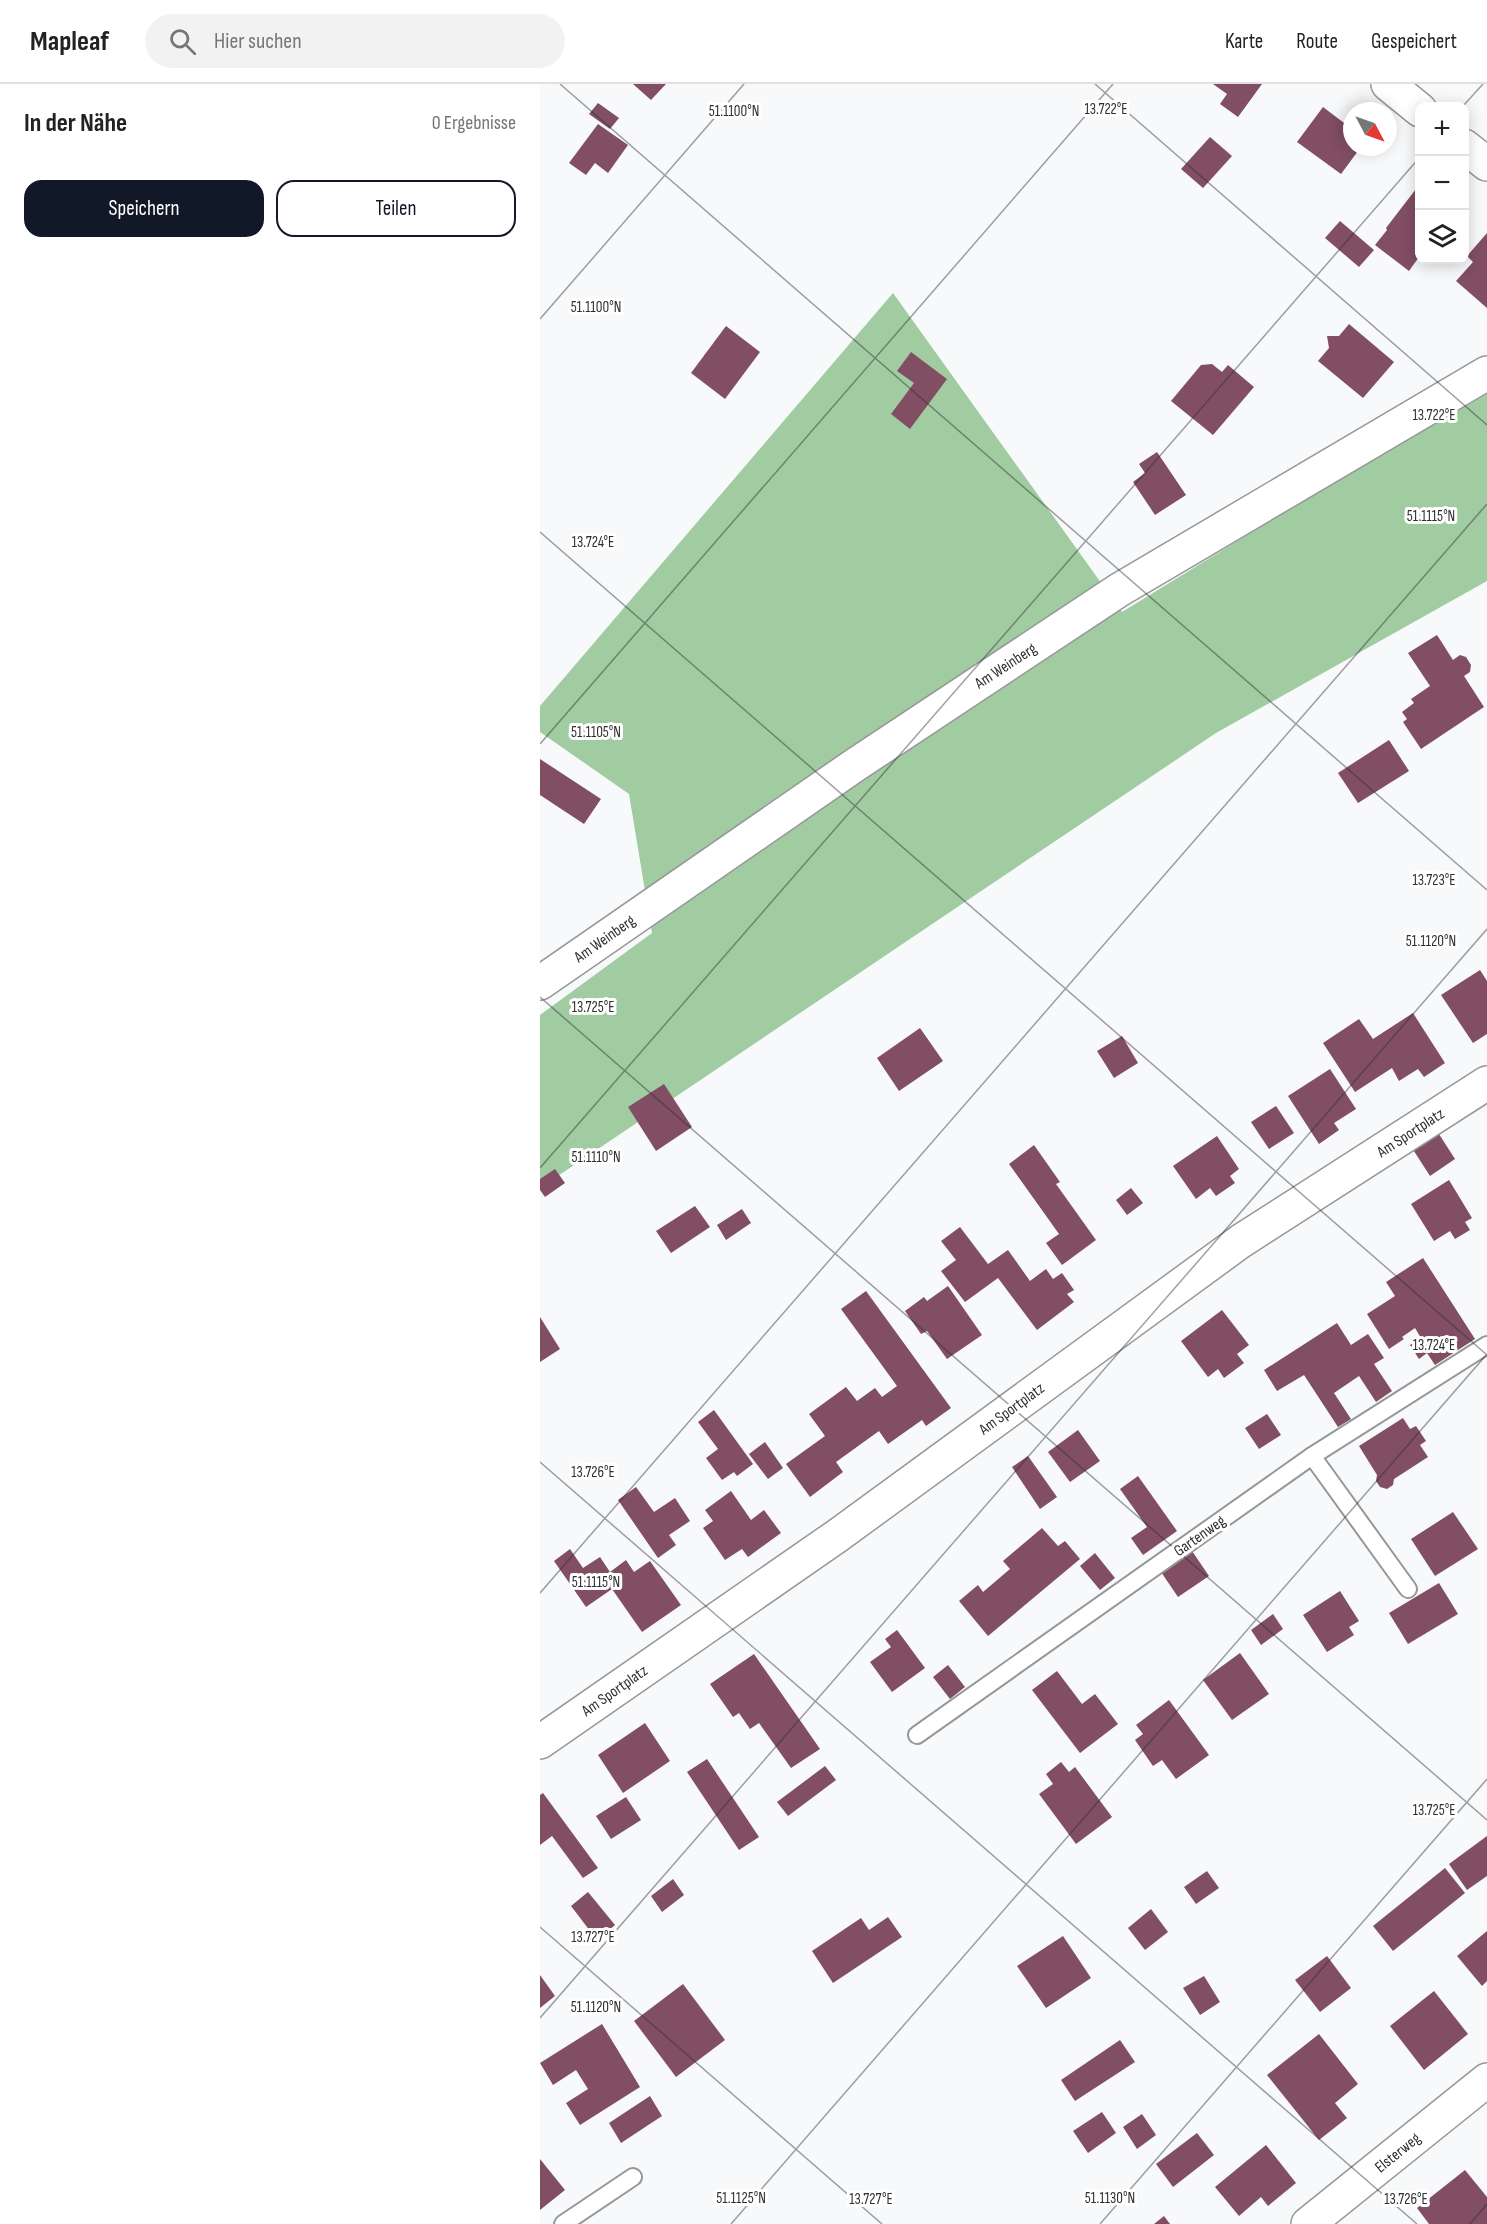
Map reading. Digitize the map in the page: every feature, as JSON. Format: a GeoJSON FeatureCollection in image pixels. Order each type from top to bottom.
{"type":"FeatureCollection","features":[{"type":"Feature","properties":{"kind":"street"},"geometry":{"type":"LineString","coordinates":[[1388,84],[1415,107]]}},
{"type":"Feature","properties":{"kind":"street"},"geometry":{"type":"LineString","coordinates":[[1469,150],[1487,164]]}},
{"type":"Feature","properties":{"kind":"street","name":"Am Weinberg"},"geometry":{"type":"LineString","coordinates":[[540,982],[855,765],[1119,590],[1487,373]]}},
{"type":"Feature","properties":{"kind":"street","name":"Am Sportplatz"},"geometry":{"type":"LineString","coordinates":[[540,1742],[837,1536],[1240,1241],[1487,1083]]}},
{"type":"Feature","properties":{"kind":"street","name":"Elsterweg"},"geometry":{"type":"LineString","coordinates":[[1308,2224],[1487,2080]]}},
{"type":"Feature","properties":{"kind":"lane","name":"Gartenweg"},"geometry":{"type":"LineString","coordinates":[[918,1735],[1312,1456],[1487,1345]]}},
{"type":"Feature","properties":{"kind":"lane"},"geometry":{"type":"LineString","coordinates":[[1312,1456],[1408,1589]]}},
{"type":"Feature","properties":{"kind":"lane"},"geometry":{"type":"LineString","coordinates":[[562,2224],[633,2177]]}},
{"type":"Feature","properties":{"kind":"green space"},"geometry":{"type":"Polygon","coordinates":[[[893,293],[1122,612],[1312,495],[1487,394],[1487,581],[1216,733],[540,1188],[540,1015],[652,933],[629,794],[540,732],[540,706],[893,293]]]}},
{"type":"Feature","properties":{"kind":"building"},"geometry":{"type":"Polygon","coordinates":[[[633,84],[666,84],[651,100],[633,84]]]}},
{"type":"Feature","properties":{"kind":"building"},"geometry":{"type":"Polygon","coordinates":[[[1213,84],[1262,84],[1238,117],[1220,104],[1227,94],[1213,84]]]}},
{"type":"Feature","properties":{"kind":"building"},"geometry":{"type":"Polygon","coordinates":[[[598,103],[619,118],[610,129],[589,114],[598,103]]]}},
{"type":"Feature","properties":{"kind":"building"},"geometry":{"type":"Polygon","coordinates":[[[1323,107],[1343,122],[1343,156],[1354,156],[1341,174],[1297,142],[1323,107]]]}},
{"type":"Feature","properties":{"kind":"building"},"geometry":{"type":"Polygon","coordinates":[[[598,124],[628,145],[608,173],[595,163],[586,175],[569,163],[598,124]]]}},
{"type":"Feature","properties":{"kind":"building"},"geometry":{"type":"Polygon","coordinates":[[[1210,137],[1232,156],[1203,188],[1181,169],[1210,137]]]}},
{"type":"Feature","properties":{"kind":"building"},"geometry":{"type":"Polygon","coordinates":[[[1415,190],[1415,263],[1409,271],[1375,245],[1387,230],[1386,228],[1415,190]]]}},
{"type":"Feature","properties":{"kind":"building"},"geometry":{"type":"Polygon","coordinates":[[[1340,221],[1374,250],[1359,267],[1325,238],[1340,221]]]}},
{"type":"Feature","properties":{"kind":"building"},"geometry":{"type":"Polygon","coordinates":[[[1487,233],[1487,308],[1456,281],[1473,262],[1469,258],[1469,254],[1487,233]]]}},
{"type":"Feature","properties":{"kind":"building"},"geometry":{"type":"Polygon","coordinates":[[[1349,324],[1394,362],[1363,398],[1318,361],[1329,348],[1327,336],[1339,336],[1349,324]]]}},
{"type":"Feature","properties":{"kind":"building"},"geometry":{"type":"Polygon","coordinates":[[[726,326],[760,352],[725,399],[691,373],[726,326]]]}},
{"type":"Feature","properties":{"kind":"building"},"geometry":{"type":"Polygon","coordinates":[[[911,352],[947,379],[910,429],[891,414],[914,383],[897,371],[911,352]]]}},
{"type":"Feature","properties":{"kind":"building"},"geometry":{"type":"Polygon","coordinates":[[[1212,364],[1222,372],[1228,365],[1254,387],[1213,435],[1171,401],[1201,365],[1212,364]]]}},
{"type":"Feature","properties":{"kind":"building"},"geometry":{"type":"Polygon","coordinates":[[[1157,452],[1186,495],[1155,515],[1133,482],[1145,473],[1139,464],[1157,452]]]}},
{"type":"Feature","properties":{"kind":"building"},"geometry":{"type":"Polygon","coordinates":[[[1437,635],[1453,660],[1460,655],[1466,657],[1471,665],[1470,672],[1464,676],[1484,707],[1421,749],[1403,722],[1407,719],[1402,712],[1414,703],[1411,699],[1430,686],[1408,653],[1437,635]]]}},
{"type":"Feature","properties":{"kind":"building"},"geometry":{"type":"Polygon","coordinates":[[[1389,740],[1409,771],[1358,803],[1338,773],[1389,740]]]}},
{"type":"Feature","properties":{"kind":"building"},"geometry":{"type":"Polygon","coordinates":[[[540,759],[601,799],[584,824],[540,795],[540,759]]]}},
{"type":"Feature","properties":{"kind":"building"},"geometry":{"type":"Polygon","coordinates":[[[1480,970],[1487,981],[1487,1034],[1473,1043],[1441,995],[1480,970]]]}},
{"type":"Feature","properties":{"kind":"building"},"geometry":{"type":"Polygon","coordinates":[[[1413,1013],[1445,1063],[1424,1077],[1418,1069],[1399,1081],[1392,1068],[1355,1092],[1323,1043],[1359,1019],[1373,1039],[1413,1013]]]}},
{"type":"Feature","properties":{"kind":"building"},"geometry":{"type":"Polygon","coordinates":[[[920,1028],[943,1061],[899,1091],[877,1058],[920,1028]]]}},
{"type":"Feature","properties":{"kind":"building"},"geometry":{"type":"Polygon","coordinates":[[[1122,1036],[1138,1063],[1114,1078],[1097,1051],[1122,1036]]]}},
{"type":"Feature","properties":{"kind":"building"},"geometry":{"type":"Polygon","coordinates":[[[1330,1069],[1356,1109],[1334,1123],[1339,1130],[1319,1144],[1288,1096],[1330,1069]]]}},
{"type":"Feature","properties":{"kind":"building"},"geometry":{"type":"Polygon","coordinates":[[[664,1084],[692,1127],[656,1151],[628,1107],[664,1084]]]}},
{"type":"Feature","properties":{"kind":"building"},"geometry":{"type":"Polygon","coordinates":[[[1276,1106],[1294,1133],[1269,1149],[1251,1122],[1276,1106]]]}},
{"type":"Feature","properties":{"kind":"building"},"geometry":{"type":"Polygon","coordinates":[[[1437,1131],[1455,1159],[1430,1176],[1412,1148],[1437,1131]]]}},
{"type":"Feature","properties":{"kind":"building"},"geometry":{"type":"Polygon","coordinates":[[[1217,1136],[1239,1169],[1230,1176],[1235,1183],[1216,1196],[1210,1188],[1196,1199],[1173,1166],[1217,1136]]]}},
{"type":"Feature","properties":{"kind":"building"},"geometry":{"type":"Polygon","coordinates":[[[1034,1145],[1060,1182],[1056,1184],[1096,1240],[1062,1265],[1046,1243],[1059,1234],[1009,1164],[1034,1145]]]}},
{"type":"Feature","properties":{"kind":"building"},"geometry":{"type":"Polygon","coordinates":[[[555,1169],[565,1183],[545,1197],[540,1190],[540,1179],[555,1169]]]}},
{"type":"Feature","properties":{"kind":"building"},"geometry":{"type":"Polygon","coordinates":[[[1449,1180],[1472,1218],[1465,1222],[1470,1230],[1455,1239],[1450,1231],[1434,1241],[1411,1204],[1449,1180]]]}},
{"type":"Feature","properties":{"kind":"building"},"geometry":{"type":"Polygon","coordinates":[[[1131,1188],[1143,1203],[1127,1215],[1116,1200],[1131,1188]]]}},
{"type":"Feature","properties":{"kind":"building"},"geometry":{"type":"Polygon","coordinates":[[[695,1206],[710,1227],[671,1253],[656,1231],[695,1206]]]}},
{"type":"Feature","properties":{"kind":"building"},"geometry":{"type":"Polygon","coordinates":[[[742,1209],[751,1223],[726,1240],[717,1225],[742,1209]]]}},
{"type":"Feature","properties":{"kind":"building"},"geometry":{"type":"Polygon","coordinates":[[[960,1227],[988,1264],[1008,1250],[1030,1281],[1046,1269],[1053,1279],[1062,1273],[1074,1290],[1067,1294],[1074,1302],[1037,1330],[998,1278],[965,1302],[941,1271],[956,1260],[941,1241],[960,1227]]]}},
{"type":"Feature","properties":{"kind":"building"},"geometry":{"type":"Polygon","coordinates":[[[1423,1258],[1475,1339],[1435,1365],[1427,1353],[1419,1359],[1410,1345],[1421,1338],[1415,1328],[1389,1349],[1367,1314],[1395,1296],[1386,1282],[1423,1258]]]}},
{"type":"Feature","properties":{"kind":"building"},"geometry":{"type":"Polygon","coordinates":[[[948,1286],[982,1335],[947,1359],[927,1331],[921,1334],[905,1311],[924,1297],[927,1301],[948,1286]]]}},
{"type":"Feature","properties":{"kind":"building"},"geometry":{"type":"Polygon","coordinates":[[[866,1291],[951,1408],[926,1426],[922,1420],[888,1444],[879,1431],[836,1462],[843,1472],[810,1497],[786,1464],[825,1436],[809,1414],[846,1387],[857,1401],[875,1388],[882,1397],[897,1386],[841,1309],[866,1291]]]}},
{"type":"Feature","properties":{"kind":"building"},"geometry":{"type":"Polygon","coordinates":[[[1222,1310],[1249,1345],[1237,1354],[1244,1363],[1224,1378],[1218,1369],[1208,1377],[1181,1341],[1222,1310]]]}},
{"type":"Feature","properties":{"kind":"building"},"geometry":{"type":"Polygon","coordinates":[[[540,1317],[560,1349],[540,1362],[540,1317]]]}},
{"type":"Feature","properties":{"kind":"building"},"geometry":{"type":"Polygon","coordinates":[[[1337,1323],[1351,1345],[1368,1334],[1384,1358],[1374,1364],[1392,1391],[1376,1402],[1359,1376],[1334,1393],[1351,1419],[1338,1427],[1304,1375],[1277,1391],[1264,1370],[1337,1323]]]}},
{"type":"Feature","properties":{"kind":"building"},"geometry":{"type":"Polygon","coordinates":[[[714,1410],[753,1464],[737,1476],[734,1472],[722,1480],[706,1458],[718,1449],[698,1422],[714,1410]]]}},
{"type":"Feature","properties":{"kind":"building"},"geometry":{"type":"Polygon","coordinates":[[[1267,1414],[1281,1435],[1259,1449],[1245,1428],[1267,1414]]]}},
{"type":"Feature","properties":{"kind":"building"},"geometry":{"type":"Polygon","coordinates":[[[1403,1418],[1410,1429],[1416,1426],[1426,1441],[1420,1445],[1428,1457],[1394,1479],[1393,1485],[1387,1489],[1380,1487],[1376,1481],[1377,1475],[1359,1446],[1403,1418]]]}},
{"type":"Feature","properties":{"kind":"building"},"geometry":{"type":"Polygon","coordinates":[[[1078,1430],[1100,1461],[1070,1482],[1048,1452],[1078,1430]]]}},
{"type":"Feature","properties":{"kind":"building"},"geometry":{"type":"Polygon","coordinates":[[[765,1442],[783,1468],[768,1479],[749,1454],[765,1442]]]}},
{"type":"Feature","properties":{"kind":"building"},"geometry":{"type":"Polygon","coordinates":[[[1028,1456],[1057,1497],[1040,1509],[1012,1467],[1028,1456]]]}},
{"type":"Feature","properties":{"kind":"building"},"geometry":{"type":"Polygon","coordinates":[[[1138,1476],[1177,1531],[1143,1555],[1131,1538],[1147,1527],[1120,1489],[1138,1476]]]}},
{"type":"Feature","properties":{"kind":"building"},"geometry":{"type":"Polygon","coordinates":[[[636,1487],[654,1512],[675,1498],[690,1521],[669,1535],[676,1545],[658,1558],[618,1500],[636,1487]]]}},
{"type":"Feature","properties":{"kind":"building"},"geometry":{"type":"Polygon","coordinates":[[[731,1491],[751,1520],[764,1510],[781,1533],[748,1557],[742,1549],[725,1560],[703,1528],[713,1521],[705,1510],[731,1491]]]}},
{"type":"Feature","properties":{"kind":"building"},"geometry":{"type":"Polygon","coordinates":[[[1453,1512],[1478,1549],[1435,1576],[1411,1539],[1453,1512]]]}},
{"type":"Feature","properties":{"kind":"building"},"geometry":{"type":"Polygon","coordinates":[[[1042,1528],[1058,1546],[1065,1541],[1080,1559],[988,1636],[959,1601],[978,1585],[983,1592],[1010,1569],[1003,1561],[1042,1528]]]}},
{"type":"Feature","properties":{"kind":"building"},"geometry":{"type":"Polygon","coordinates":[[[1190,1548],[1209,1576],[1178,1597],[1159,1569],[1190,1548]]]}},
{"type":"Feature","properties":{"kind":"building"},"geometry":{"type":"Polygon","coordinates":[[[570,1549],[583,1568],[600,1557],[610,1572],[626,1560],[634,1572],[650,1561],[681,1605],[642,1632],[612,1589],[586,1607],[554,1561],[570,1549]]]}},
{"type":"Feature","properties":{"kind":"building"},"geometry":{"type":"Polygon","coordinates":[[[1095,1553],[1115,1578],[1100,1590],[1080,1566],[1095,1553]]]}},
{"type":"Feature","properties":{"kind":"building"},"geometry":{"type":"Polygon","coordinates":[[[1439,1583],[1458,1614],[1408,1644],[1389,1613],[1439,1583]]]}},
{"type":"Feature","properties":{"kind":"building"},"geometry":{"type":"Polygon","coordinates":[[[1340,1591],[1359,1621],[1349,1627],[1354,1635],[1327,1652],[1303,1615],[1340,1591]]]}},
{"type":"Feature","properties":{"kind":"building"},"geometry":{"type":"Polygon","coordinates":[[[1273,1614],[1283,1629],[1261,1645],[1251,1630],[1273,1614]]]}},
{"type":"Feature","properties":{"kind":"building"},"geometry":{"type":"Polygon","coordinates":[[[897,1630],[925,1668],[892,1692],[870,1662],[891,1647],[885,1639],[897,1630]]]}},
{"type":"Feature","properties":{"kind":"building"},"geometry":{"type":"Polygon","coordinates":[[[1240,1653],[1269,1694],[1232,1720],[1203,1680],[1240,1653]]]}},
{"type":"Feature","properties":{"kind":"building"},"geometry":{"type":"Polygon","coordinates":[[[754,1654],[820,1749],[791,1768],[759,1723],[750,1729],[739,1713],[733,1717],[710,1684],[754,1654]]]}},
{"type":"Feature","properties":{"kind":"building"},"geometry":{"type":"Polygon","coordinates":[[[948,1665],[965,1687],[950,1699],[933,1677],[948,1665]]]}},
{"type":"Feature","properties":{"kind":"building"},"geometry":{"type":"Polygon","coordinates":[[[1057,1671],[1082,1704],[1095,1694],[1118,1724],[1080,1753],[1032,1690],[1057,1671]]]}},
{"type":"Feature","properties":{"kind":"building"},"geometry":{"type":"Polygon","coordinates":[[[1169,1700],[1209,1755],[1176,1779],[1162,1760],[1153,1766],[1135,1740],[1143,1734],[1136,1725],[1169,1700]]]}},
{"type":"Feature","properties":{"kind":"building"},"geometry":{"type":"Polygon","coordinates":[[[645,1723],[670,1761],[623,1793],[598,1755],[645,1723]]]}},
{"type":"Feature","properties":{"kind":"building"},"geometry":{"type":"Polygon","coordinates":[[[707,1759],[759,1837],[739,1850],[687,1772],[707,1759]]]}},
{"type":"Feature","properties":{"kind":"building"},"geometry":{"type":"Polygon","coordinates":[[[1061,1762],[1069,1772],[1075,1767],[1112,1817],[1076,1844],[1039,1794],[1053,1784],[1046,1774],[1061,1762]]]}},
{"type":"Feature","properties":{"kind":"building"},"geometry":{"type":"Polygon","coordinates":[[[825,1766],[836,1780],[788,1816],[777,1802],[825,1766]]]}},
{"type":"Feature","properties":{"kind":"building"},"geometry":{"type":"Polygon","coordinates":[[[543,1793],[598,1868],[583,1878],[552,1836],[540,1845],[540,1795],[543,1793]]]}},
{"type":"Feature","properties":{"kind":"building"},"geometry":{"type":"Polygon","coordinates":[[[626,1797],[641,1820],[611,1839],[596,1816],[626,1797]]]}},
{"type":"Feature","properties":{"kind":"building"},"geometry":{"type":"Polygon","coordinates":[[[1487,1836],[1487,1876],[1467,1890],[1449,1864],[1487,1836]]]}},
{"type":"Feature","properties":{"kind":"building"},"geometry":{"type":"Polygon","coordinates":[[[1445,1868],[1465,1893],[1393,1951],[1373,1926],[1445,1868]]]}},
{"type":"Feature","properties":{"kind":"building"},"geometry":{"type":"Polygon","coordinates":[[[1207,1871],[1219,1888],[1196,1904],[1184,1887],[1207,1871]]]}},
{"type":"Feature","properties":{"kind":"building"},"geometry":{"type":"Polygon","coordinates":[[[673,1879],[684,1895],[662,1912],[651,1896],[673,1879]]]}},
{"type":"Feature","properties":{"kind":"building"},"geometry":{"type":"Polygon","coordinates":[[[588,1892],[615,1925],[597,1940],[571,1906],[588,1892]]]}},
{"type":"Feature","properties":{"kind":"building"},"geometry":{"type":"Polygon","coordinates":[[[1151,1909],[1168,1932],[1145,1950],[1128,1928],[1151,1909]]]}},
{"type":"Feature","properties":{"kind":"building"},"geometry":{"type":"Polygon","coordinates":[[[888,1917],[902,1937],[833,1983],[812,1951],[861,1918],[869,1930],[888,1917]]]}},
{"type":"Feature","properties":{"kind":"building"},"geometry":{"type":"Polygon","coordinates":[[[1487,1931],[1487,1981],[1482,1986],[1457,1956],[1487,1931]]]}},
{"type":"Feature","properties":{"kind":"building"},"geometry":{"type":"Polygon","coordinates":[[[1063,1936],[1091,1978],[1046,2008],[1017,1966],[1063,1936]]]}},
{"type":"Feature","properties":{"kind":"building"},"geometry":{"type":"Polygon","coordinates":[[[1327,1956],[1351,1988],[1320,2012],[1295,1980],[1327,1956]]]}},
{"type":"Feature","properties":{"kind":"building"},"geometry":{"type":"Polygon","coordinates":[[[540,1975],[555,1996],[540,2008],[540,1975]]]}},
{"type":"Feature","properties":{"kind":"building"},"geometry":{"type":"Polygon","coordinates":[[[1204,1976],[1220,2002],[1200,2015],[1183,1988],[1204,1976]]]}},
{"type":"Feature","properties":{"kind":"building"},"geometry":{"type":"Polygon","coordinates":[[[683,1984],[725,2040],[676,2077],[634,2021],[683,1984]]]}},
{"type":"Feature","properties":{"kind":"building"},"geometry":{"type":"Polygon","coordinates":[[[1434,1991],[1468,2034],[1424,2070],[1390,2026],[1434,1991]]]}},
{"type":"Feature","properties":{"kind":"building"},"geometry":{"type":"Polygon","coordinates":[[[602,2024],[640,2087],[580,2125],[566,2103],[588,2089],[576,2070],[553,2085],[540,2063],[602,2024]]]}},
{"type":"Feature","properties":{"kind":"building"},"geometry":{"type":"Polygon","coordinates":[[[1319,2034],[1358,2084],[1335,2103],[1347,2118],[1319,2140],[1267,2075],[1319,2034]]]}},
{"type":"Feature","properties":{"kind":"building"},"geometry":{"type":"Polygon","coordinates":[[[1120,2040],[1135,2062],[1075,2101],[1061,2080],[1120,2040]]]}},
{"type":"Feature","properties":{"kind":"building"},"geometry":{"type":"Polygon","coordinates":[[[650,2096],[662,2116],[621,2143],[609,2123],[650,2096]]]}},
{"type":"Feature","properties":{"kind":"building"},"geometry":{"type":"Polygon","coordinates":[[[1102,2112],[1116,2133],[1088,2153],[1073,2131],[1102,2112]]]}},
{"type":"Feature","properties":{"kind":"building"},"geometry":{"type":"Polygon","coordinates":[[[1142,2114],[1156,2135],[1137,2149],[1123,2127],[1142,2114]]]}},
{"type":"Feature","properties":{"kind":"building"},"geometry":{"type":"Polygon","coordinates":[[[1197,2133],[1214,2155],[1173,2187],[1156,2164],[1197,2133]]]}},
{"type":"Feature","properties":{"kind":"building"},"geometry":{"type":"Polygon","coordinates":[[[1266,2145],[1296,2183],[1268,2206],[1261,2197],[1239,2216],[1215,2187],[1266,2145]]]}},
{"type":"Feature","properties":{"kind":"building"},"geometry":{"type":"Polygon","coordinates":[[[540,2159],[565,2190],[540,2210],[540,2159]]]}},
{"type":"Feature","properties":{"kind":"building"},"geometry":{"type":"Polygon","coordinates":[[[1465,2170],[1487,2197],[1487,2224],[1429,2224],[1417,2208],[1465,2170]]]}},
{"type":"Feature","properties":{"kind":"building"},"geometry":{"type":"Polygon","coordinates":[[[1164,2216],[1170,2224],[1154,2224],[1164,2216]]]}}]}
